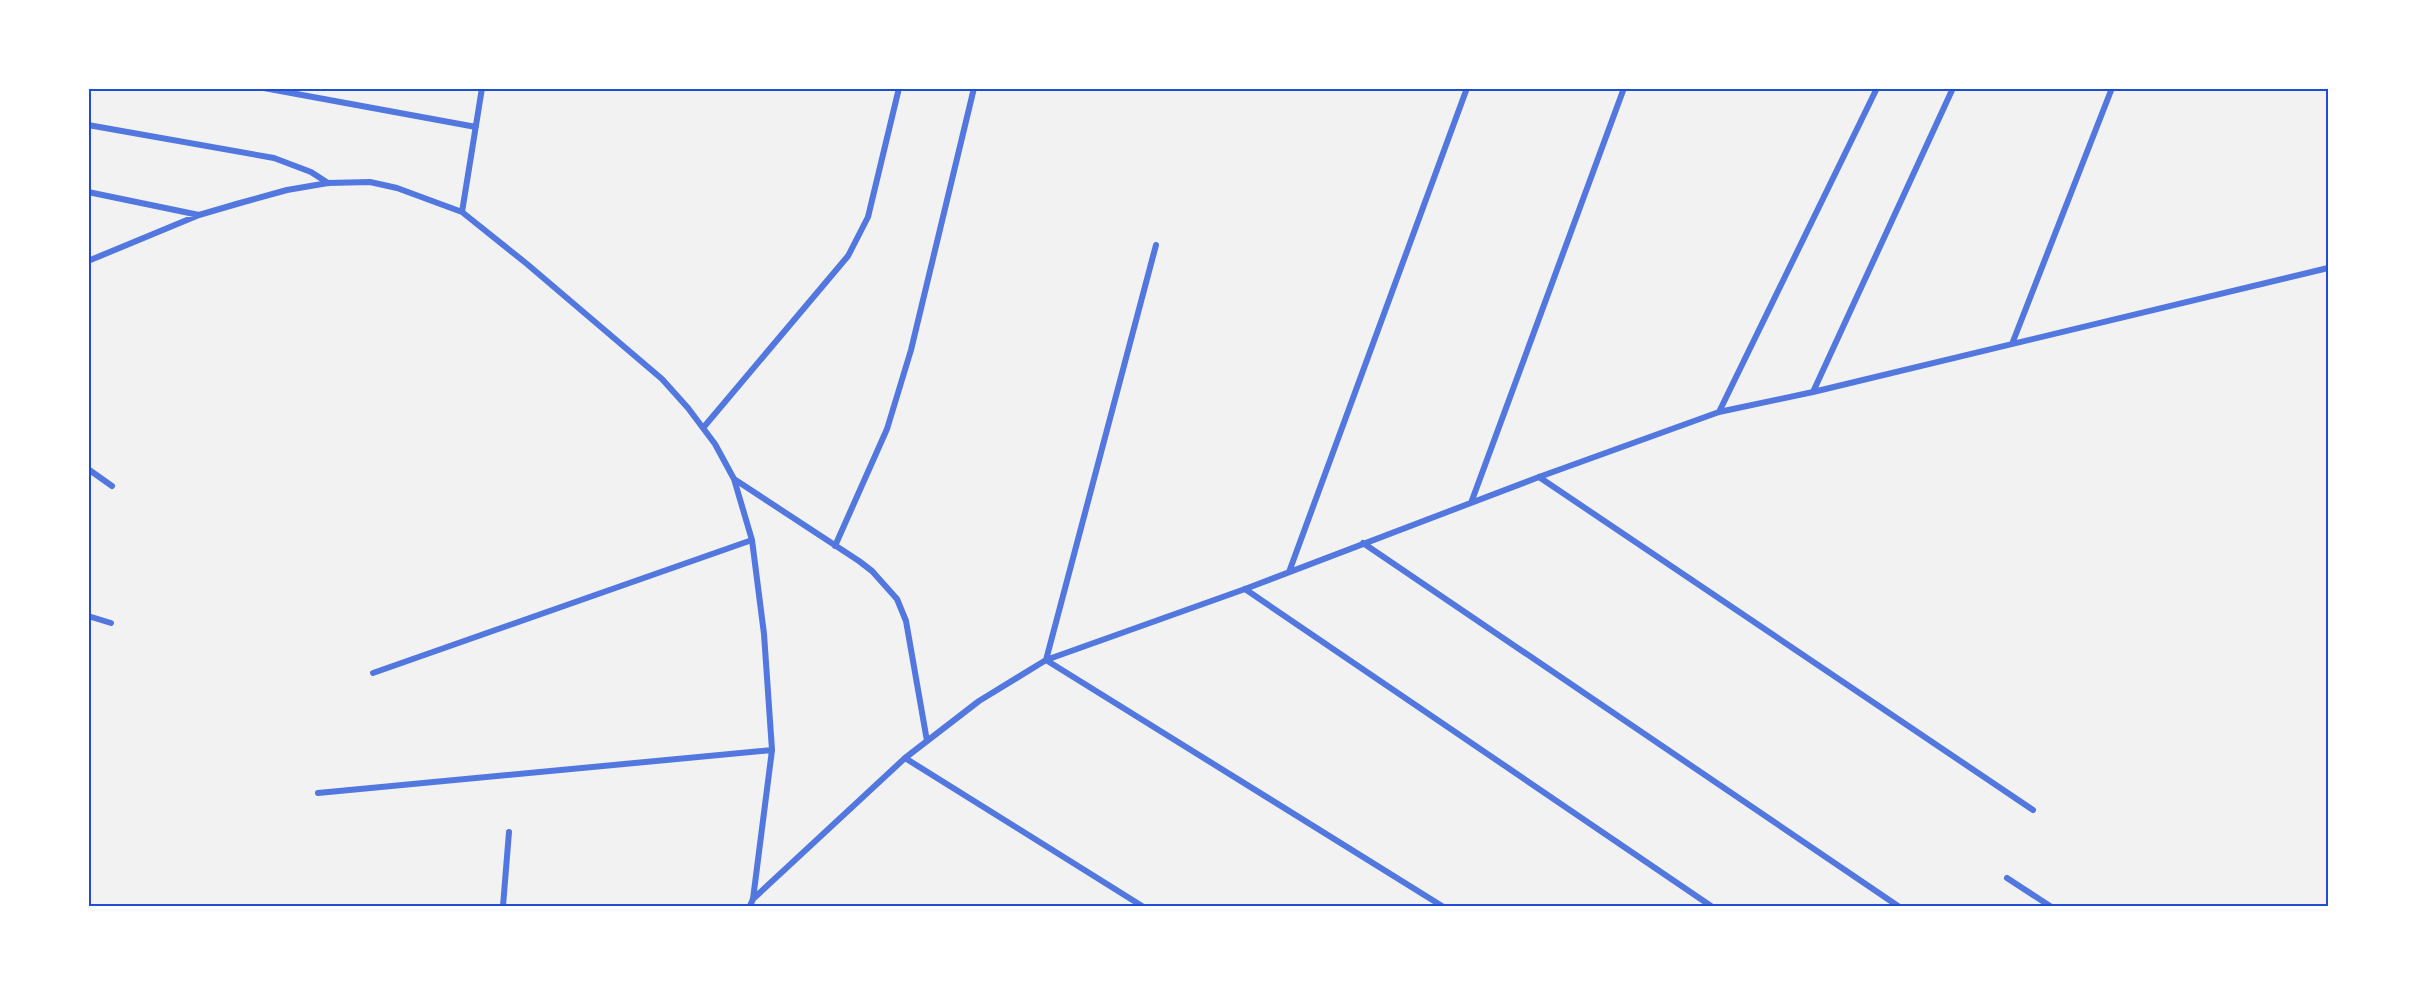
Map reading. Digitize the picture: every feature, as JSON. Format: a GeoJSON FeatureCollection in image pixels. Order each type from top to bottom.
{"type":"FeatureCollection","features":[{"type":"Feature","properties":{"kind":"street"},"geometry":{"type":"LineString","coordinates":[[264,88],[476,127]]}},
{"type":"Feature","properties":{"kind":"street"},"geometry":{"type":"LineString","coordinates":[[462,212],[482,88]]}},
{"type":"Feature","properties":{"kind":"street"},"geometry":{"type":"LineString","coordinates":[[704,429],[848,256],[868,217],[898,88]]}},
{"type":"Feature","properties":{"kind":"street"},"geometry":{"type":"LineString","coordinates":[[835,546],[887,429],[911,350],[974,88]]}},
{"type":"Feature","properties":{"kind":"street"},"geometry":{"type":"LineString","coordinates":[[1289,572],[1467,88]]}},
{"type":"Feature","properties":{"kind":"street"},"geometry":{"type":"LineString","coordinates":[[1471,502],[1624,88]]}},
{"type":"Feature","properties":{"kind":"street"},"geometry":{"type":"LineString","coordinates":[[1719,412],[1877,88]]}},
{"type":"Feature","properties":{"kind":"street"},"geometry":{"type":"LineString","coordinates":[[1813,392],[1953,88]]}},
{"type":"Feature","properties":{"kind":"street"},"geometry":{"type":"LineString","coordinates":[[2012,344],[2112,88]]}},
{"type":"Feature","properties":{"kind":"street"},"geometry":{"type":"LineString","coordinates":[[88,125],[274,158],[312,172],[328,183]]}},
{"type":"Feature","properties":{"kind":"street"},"geometry":{"type":"LineString","coordinates":[[88,261],[199,215],[287,190],[328,183],[370,182],[397,188],[462,212],[662,379],[715,444],[734,479],[752,540],[764,634],[772,750],[753,899],[750,906]]}},
{"type":"Feature","properties":{"kind":"street"},"geometry":{"type":"LineString","coordinates":[[88,192],[199,215]]}},
{"type":"Feature","properties":{"kind":"street"},"geometry":{"type":"LineString","coordinates":[[1046,660],[1156,244]]}},
{"type":"Feature","properties":{"kind":"street"},"geometry":{"type":"LineString","coordinates":[[753,899],[905,758],[979,701],[1046,660],[1245,589],[1471,502],[1719,412],[1813,392],[2328,268]]}},
{"type":"Feature","properties":{"kind":"street"},"geometry":{"type":"LineString","coordinates":[[88,469],[112,486]]}},
{"type":"Feature","properties":{"kind":"street"},"geometry":{"type":"LineString","coordinates":[[1539,477],[2033,810]]}},
{"type":"Feature","properties":{"kind":"street"},"geometry":{"type":"LineString","coordinates":[[734,479],[872,571],[897,599],[906,621],[927,741]]}},
{"type":"Feature","properties":{"kind":"street"},"geometry":{"type":"LineString","coordinates":[[373,673],[752,540]]}},
{"type":"Feature","properties":{"kind":"street"},"geometry":{"type":"LineString","coordinates":[[1363,543],[1898,906]]}},
{"type":"Feature","properties":{"kind":"street"},"geometry":{"type":"LineString","coordinates":[[1245,589],[1711,906]]}},
{"type":"Feature","properties":{"kind":"street"},"geometry":{"type":"LineString","coordinates":[[88,616],[111,623]]}},
{"type":"Feature","properties":{"kind":"street"},"geometry":{"type":"LineString","coordinates":[[1046,660],[1442,906]]}},
{"type":"Feature","properties":{"kind":"street"},"geometry":{"type":"LineString","coordinates":[[318,793],[772,750]]}},
{"type":"Feature","properties":{"kind":"street"},"geometry":{"type":"LineString","coordinates":[[905,758],[1142,906]]}},
{"type":"Feature","properties":{"kind":"street"},"geometry":{"type":"LineString","coordinates":[[503,906],[509,832]]}},
{"type":"Feature","properties":{"kind":"street"},"geometry":{"type":"LineString","coordinates":[[2007,878],[2050,906]]}}]}
